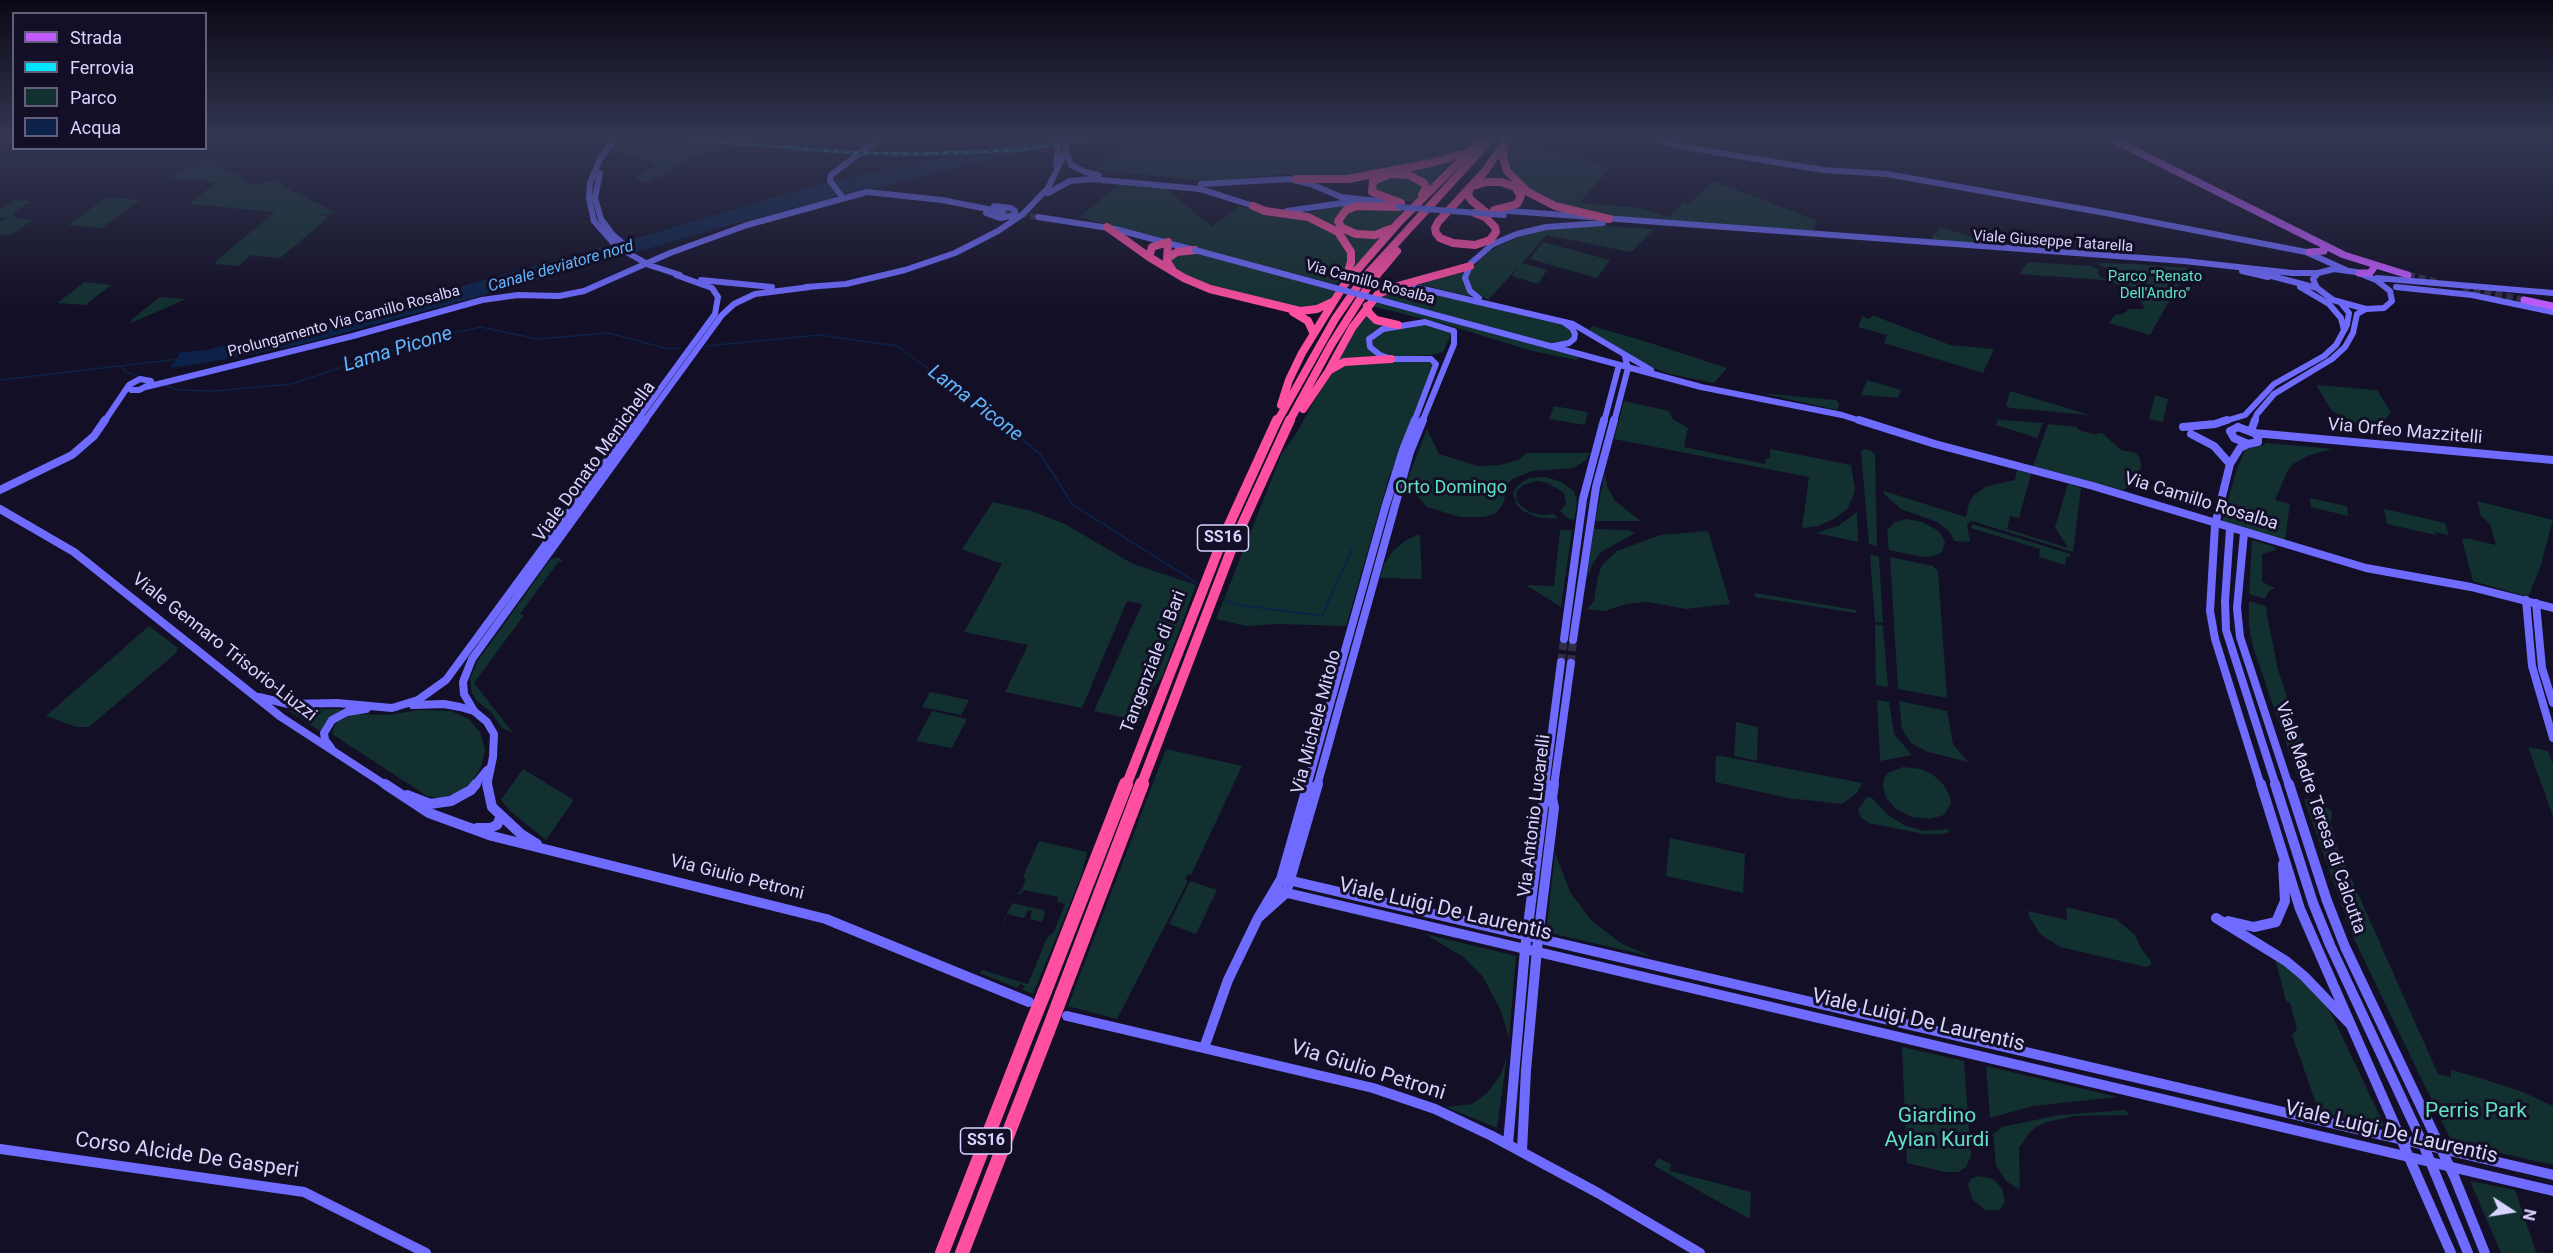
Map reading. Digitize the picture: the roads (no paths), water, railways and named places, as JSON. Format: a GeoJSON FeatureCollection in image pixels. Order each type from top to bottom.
{"type":"FeatureCollection","features":[{"type":"Feature","properties":{"kind":"highway"},"geometry":{"type":"LineString","coordinates":[[1382,196],[1400,205]]}},
{"type":"Feature","properties":{"kind":"highway"},"geometry":{"type":"LineString","coordinates":[[1418,201],[1421,196]]}},
{"type":"Feature","properties":{"kind":"highway"},"geometry":{"type":"LineString","coordinates":[[1279,417],[1289,380],[1313,332],[1332,302],[1344,285],[1422,196]]}},
{"type":"Feature","properties":{"kind":"highway","name":"Tangenziale di Bari"},"geometry":{"type":"LineString","coordinates":[[942,1253],[1223,538],[1279,417],[1335,319],[1362,280],[1438,196]]}},
{"type":"Feature","properties":{"kind":"highway","name":"Tangenziale di Bari"},"geometry":{"type":"LineString","coordinates":[[962,1253],[1235,540],[1280,441],[1331,345],[1371,282],[1418,226],[1448,196]]}},
{"type":"Feature","properties":{"kind":"highway"},"geometry":{"type":"LineString","coordinates":[[1461,196],[1438,222],[1435,228],[1440,238],[1453,243],[1475,245],[1490,240],[1496,232],[1495,227],[1485,217],[1475,213]]}},
{"type":"Feature","properties":{"kind":"highway"},"geometry":{"type":"LineString","coordinates":[[1469,196],[1500,227],[1499,237],[1492,244]]}},
{"type":"Feature","properties":{"kind":"highway"},"geometry":{"type":"LineString","coordinates":[[1494,210],[1518,204],[1521,196]]}},
{"type":"Feature","properties":{"kind":"highway"},"geometry":{"type":"LineString","coordinates":[[1535,196],[1555,206],[1606,221]]}},
{"type":"Feature","properties":{"kind":"highway"},"geometry":{"type":"LineString","coordinates":[[1399,222],[1388,231],[1368,236],[1346,231],[1338,221],[1341,213],[1351,208],[1400,205]]}},
{"type":"Feature","properties":{"kind":"highway"},"geometry":{"type":"LineString","coordinates":[[1253,206],[1265,211],[1308,217],[1338,232],[1346,242],[1351,257],[1344,285]]}},
{"type":"Feature","properties":{"kind":"highway"},"geometry":{"type":"LineString","coordinates":[[1107,227],[1149,257],[1210,289],[1281,308],[1309,311],[1332,302]]}},
{"type":"Feature","properties":{"kind":"highway"},"geometry":{"type":"LineString","coordinates":[[1149,257],[1152,247],[1168,242],[1168,265],[1173,271]]}},
{"type":"Feature","properties":{"kind":"highway"},"geometry":{"type":"LineString","coordinates":[[1168,258],[1177,252],[1195,250]]}},
{"type":"Feature","properties":{"kind":"highway"},"geometry":{"type":"LineString","coordinates":[[1280,441],[1289,432],[1328,372],[1367,306],[1385,290],[1470,266]]}},
{"type":"Feature","properties":{"kind":"highway"},"geometry":{"type":"LineString","coordinates":[[1367,306],[1369,313],[1376,320],[1398,325]]}},
{"type":"Feature","properties":{"kind":"highway"},"geometry":{"type":"LineString","coordinates":[[1281,308],[1308,321],[1313,332]]}},
{"type":"Feature","properties":{"kind":"highway"},"geometry":{"type":"LineString","coordinates":[[1328,372],[1344,362],[1391,359]]}},
{"type":"Feature","properties":{"kind":"main road"},"geometry":{"type":"LineString","coordinates":[[589,196],[594,222],[604,235],[623,251],[711,288],[716,292],[719,303],[718,314]]}},
{"type":"Feature","properties":{"kind":"main road"},"geometry":{"type":"LineString","coordinates":[[595,196],[602,219],[618,240],[654,263],[694,274],[739,282],[821,285]]}},
{"type":"Feature","properties":{"kind":"main road"},"geometry":{"type":"LineString","coordinates":[[654,263],[747,225],[839,196]]}},
{"type":"Feature","properties":{"kind":"main road"},"geometry":{"type":"LineString","coordinates":[[914,196],[1003,212]]}},
{"type":"Feature","properties":{"kind":"main road"},"geometry":{"type":"LineString","coordinates":[[886,276],[961,246],[1015,215],[1034,196]]}},
{"type":"Feature","properties":{"kind":"main road","name":"Viale Giuseppe Tatarella"},"geometry":{"type":"LineString","coordinates":[[1227,196],[1253,206],[1292,212],[1343,203],[1494,210],[1606,221],[2242,271],[2290,279],[2317,288],[2341,303],[2366,309]]}},
{"type":"Feature","properties":{"kind":"main road","name":"Viale Giuseppe Tatarella"},"geometry":{"type":"LineString","coordinates":[[1340,196],[1475,213],[2184,261],[2292,273],[2346,270]]}},
{"type":"Feature","properties":{"kind":"main road"},"geometry":{"type":"LineString","coordinates":[[2011,196],[2309,252],[2324,251],[2323,245]]}},
{"type":"Feature","properties":{"kind":"main road"},"geometry":{"type":"LineString","coordinates":[[2229,196],[2323,245],[2375,266],[2408,275]]}},
{"type":"Feature","properties":{"kind":"main road"},"geometry":{"type":"LineString","coordinates":[[932,199],[943,197],[1008,207],[1015,211],[1015,215]]}},
{"type":"Feature","properties":{"kind":"main road"},"geometry":{"type":"LineString","coordinates":[[676,274],[745,286],[810,287],[886,276],[923,265],[963,249],[998,231],[1023,214],[1040,198]]}},
{"type":"Feature","properties":{"kind":"main road"},"geometry":{"type":"LineString","coordinates":[[947,201],[949,206],[990,214],[997,218],[1015,215]]}},
{"type":"Feature","properties":{"kind":"main road","name":"Via Camillo Rosalba"},"geometry":{"type":"LineString","coordinates":[[1038,217],[1107,227],[1168,242],[1628,368],[1842,415],[1935,444],[2093,486],[2214,525],[2373,569],[2471,587],[2553,608]]}},
{"type":"Feature","properties":{"kind":"main road"},"geometry":{"type":"LineString","coordinates":[[1488,303],[1476,296],[1466,284],[1470,266],[1492,244],[1517,234],[1546,227],[1606,221]]}},
{"type":"Feature","properties":{"kind":"main road"},"geometry":{"type":"LineString","coordinates":[[2309,252],[2324,261],[2369,277],[2393,289],[2472,295],[2553,312]]}},
{"type":"Feature","properties":{"kind":"main road"},"geometry":{"type":"LineString","coordinates":[[2317,288],[2313,279],[2326,265],[2324,261]]}},
{"type":"Feature","properties":{"kind":"main road","name":"Prolungamento Via Camillo Rosalba"},"geometry":{"type":"LineString","coordinates":[[142,389],[353,336],[482,300],[518,294],[559,296],[584,291],[654,263]]}},
{"type":"Feature","properties":{"kind":"main road"},"geometry":{"type":"LineString","coordinates":[[849,281],[905,267],[923,265]]}},
{"type":"Feature","properties":{"kind":"main road"},"geometry":{"type":"LineString","coordinates":[[2359,273],[2370,273],[2375,266]]}},
{"type":"Feature","properties":{"kind":"main road"},"geometry":{"type":"LineString","coordinates":[[2242,271],[2296,285],[2319,296],[2336,311],[2344,330]]}},
{"type":"Feature","properties":{"kind":"main road"},"geometry":{"type":"LineString","coordinates":[[2369,277],[2523,295],[2553,306]]}},
{"type":"Feature","properties":{"kind":"main road"},"geometry":{"type":"LineString","coordinates":[[1406,285],[1559,320],[1580,327],[1625,357],[1664,377]]}},
{"type":"Feature","properties":{"kind":"main road","name":"Viale Donato Menichella"},"geometry":{"type":"LineString","coordinates":[[545,849],[521,834],[492,807],[487,791],[487,777],[491,765],[494,734],[487,722],[474,711],[464,694],[462,682],[472,659],[718,314],[755,294],[810,287]]}},
{"type":"Feature","properties":{"kind":"main road"},"geometry":{"type":"LineString","coordinates":[[2393,289],[2441,287],[2523,295],[2553,295]]}},
{"type":"Feature","properties":{"kind":"main road"},"geometry":{"type":"LineString","coordinates":[[2238,444],[2248,444],[2255,435],[2257,414],[2274,394],[2332,359],[2345,348],[2353,333],[2357,314],[2366,309],[2389,305],[2392,301],[2393,289]]}},
{"type":"Feature","properties":{"kind":"main road"},"geometry":{"type":"LineString","coordinates":[[2183,427],[2229,422],[2246,415],[2265,391],[2274,384],[2324,356],[2336,345],[2344,330],[2349,313],[2341,303]]}},
{"type":"Feature","properties":{"kind":"main road"},"geometry":{"type":"LineString","coordinates":[[1550,346],[1569,343],[1574,339],[1575,334],[1572,328],[1559,320]]}},
{"type":"Feature","properties":{"kind":"main road"},"geometry":{"type":"LineString","coordinates":[[1425,322],[1447,327],[1454,331],[1454,344],[1410,452],[1385,523],[1403,450],[1436,369],[1436,363],[1431,359],[1391,359],[1373,351],[1369,339],[1376,332],[1398,325],[1425,322]]}},
{"type":"Feature","properties":{"kind":"main road"},"geometry":{"type":"LineString","coordinates":[[1578,354],[1598,350],[1598,339]]}},
{"type":"Feature","properties":{"kind":"main road"},"geometry":{"type":"LineString","coordinates":[[1573,640],[1595,497],[1628,368],[1625,357]]}},
{"type":"Feature","properties":{"kind":"main road"},"geometry":{"type":"LineString","coordinates":[[1563,639],[1583,499],[1619,365]]}},
{"type":"Feature","properties":{"kind":"main road","name":"Prolungamento Via Camillo Rosalba"},"geometry":{"type":"LineString","coordinates":[[128,387],[135,380],[207,371]]}},
{"type":"Feature","properties":{"kind":"main road"},"geometry":{"type":"LineString","coordinates":[[113,409],[151,383],[150,379]]}},
{"type":"Feature","properties":{"kind":"main road"},"geometry":{"type":"LineString","coordinates":[[0,490],[72,454],[88,442],[128,387],[131,390],[142,389]]}},
{"type":"Feature","properties":{"kind":"main road"},"geometry":{"type":"LineString","coordinates":[[2238,444],[2230,432],[2231,429],[2246,424],[2255,405]]}},
{"type":"Feature","properties":{"kind":"main road","name":"Viale Donato Menichella"},"geometry":{"type":"LineString","coordinates":[[405,705],[432,692],[446,680],[642,420]]}},
{"type":"Feature","properties":{"kind":"main road"},"geometry":{"type":"LineString","coordinates":[[2238,427],[2255,435]]}},
{"type":"Feature","properties":{"kind":"main road"},"geometry":{"type":"LineString","coordinates":[[2190,434],[2214,446],[2230,464]]}},
{"type":"Feature","properties":{"kind":"main road","name":"Via Orfeo Mazzitelli"},"geometry":{"type":"LineString","coordinates":[[2255,435],[2519,460],[2553,460]]}},
{"type":"Feature","properties":{"kind":"main road"},"geometry":{"type":"LineString","coordinates":[[2238,444],[2230,464],[2214,525],[2216,536],[2211,611],[2213,627],[2300,909],[2451,1253]]}},
{"type":"Feature","properties":{"kind":"main road","name":"Via Orfeo Mazzitelli"},"geometry":{"type":"LineString","coordinates":[[2536,461],[2553,465]]}},
{"type":"Feature","properties":{"kind":"main road","name":"Viale Gennaro Trisorio-Liuzzi"},"geometry":{"type":"LineString","coordinates":[[0,509],[74,552],[281,717],[392,787],[416,807],[429,813]]}},
{"type":"Feature","properties":{"kind":"main road","name":"Via Michele Mitolo"},"geometry":{"type":"LineString","coordinates":[[1258,918],[1286,893],[1286,880],[1385,523]]}},
{"type":"Feature","properties":{"kind":"main road","name":"Viale Madre Teresa di Calcutta"},"geometry":{"type":"LineString","coordinates":[[2230,529],[2225,622],[2237,667],[2313,903],[2330,945],[2423,1144],[2468,1253]]}},
{"type":"Feature","properties":{"kind":"main road","name":"Viale Madre Teresa di Calcutta"},"geometry":{"type":"LineString","coordinates":[[2244,533],[2237,608],[2240,637],[2327,901],[2345,947],[2450,1166],[2485,1253]]}},
{"type":"Feature","properties":{"kind":"main road"},"geometry":{"type":"LineString","coordinates":[[2227,567],[2240,579]]}},
{"type":"Feature","properties":{"kind":"main road"},"geometry":{"type":"LineString","coordinates":[[2526,600],[2532,666],[2553,738]]}},
{"type":"Feature","properties":{"kind":"main road"},"geometry":{"type":"LineString","coordinates":[[2536,603],[2542,668],[2553,703]]}},
{"type":"Feature","properties":{"kind":"main road","name":"Via Antonio Lucarelli"},"geometry":{"type":"LineString","coordinates":[[1509,1144],[1525,949],[1532,936],[1554,808],[1548,794],[1566,662]]}},
{"type":"Feature","properties":{"kind":"main road","name":"Viale Donato Menichella"},"geometry":{"type":"LineString","coordinates":[[256,696],[288,704],[337,703],[381,709],[405,705],[444,704],[474,711]]}},
{"type":"Feature","properties":{"kind":"main road"},"geometry":{"type":"LineString","coordinates":[[333,750],[325,740],[324,734],[332,720],[357,710],[381,709]]}},
{"type":"Feature","properties":{"kind":"main road"},"geometry":{"type":"LineString","coordinates":[[392,787],[419,801],[439,804],[451,801],[471,790],[491,765]]}},
{"type":"Feature","properties":{"kind":"main road","name":"Via Giulio Petroni"},"geometry":{"type":"LineString","coordinates":[[429,813],[492,836],[825,919],[1029,1002]]}},
{"type":"Feature","properties":{"kind":"main road"},"geometry":{"type":"LineString","coordinates":[[474,828],[490,828],[496,825],[501,816]]}},
{"type":"Feature","properties":{"kind":"main road"},"geometry":{"type":"LineString","coordinates":[[2283,856],[2285,901],[2276,922],[2254,927],[2216,918],[2286,961],[2304,976],[2354,1028]]}},
{"type":"Feature","properties":{"kind":"main road","name":"Via Michele Mitolo"},"geometry":{"type":"LineString","coordinates":[[1204,1048],[1228,980],[1258,918],[1274,890],[1286,880]]}},
{"type":"Feature","properties":{"kind":"main road","name":"Viale Luigi De Laurentis"},"geometry":{"type":"LineString","coordinates":[[1286,880],[2553,1175]]}},
{"type":"Feature","properties":{"kind":"main road","name":"Viale Luigi De Laurentis"},"geometry":{"type":"LineString","coordinates":[[1274,890],[2553,1191]]}},
{"type":"Feature","properties":{"kind":"main road","name":"Via Antonio Lucarelli"},"geometry":{"type":"LineString","coordinates":[[1522,1151],[1536,951],[1532,936]]}},
{"type":"Feature","properties":{"kind":"main road","name":"Via Giulio Petroni"},"geometry":{"type":"LineString","coordinates":[[1067,1016],[1373,1088],[1435,1109],[1522,1151],[1614,1201],[1701,1253]]}},
{"type":"Feature","properties":{"kind":"main road"},"geometry":{"type":"LineString","coordinates":[[2369,1062],[2389,1072]]}},
{"type":"Feature","properties":{"kind":"main road"},"geometry":{"type":"LineString","coordinates":[[2138,1079],[2140,1095]]}},
{"type":"Feature","properties":{"kind":"main road","name":"Corso Alcide De Gasperi"},"geometry":{"type":"LineString","coordinates":[[0,1149],[304,1192],[426,1253]]}},
{"type":"Feature","properties":{"kind":"water"},"geometry":{"type":"Polygon","coordinates":[[[777,196],[834,196],[832,199],[747,220],[525,284],[299,345],[170,368],[180,353],[162,354],[205,350],[329,323],[777,196]]]}},
{"type":"Feature","properties":{"kind":"waterway","name":"Lama Picone"},"geometry":{"type":"LineString","coordinates":[[164,385],[179,390],[214,391],[291,384],[433,337],[481,327],[537,339],[608,333],[669,349],[680,348]]}},
{"type":"Feature","properties":{"kind":"waterway","name":"Lama Picone"},"geometry":{"type":"LineString","coordinates":[[706,346],[819,335],[897,346],[1001,422]]}},
{"type":"Feature","properties":{"kind":"waterway","name":"Canale deviatore nord"},"geometry":{"type":"LineString","coordinates":[[0,380],[179,359]]}},
{"type":"Feature","properties":{"kind":"waterway","name":"Lama Picone"},"geometry":{"type":"LineString","coordinates":[[121,366],[126,372],[141,377]]}},
{"type":"Feature","properties":{"kind":"waterway","name":"Lama Picone"},"geometry":{"type":"LineString","coordinates":[[999,420],[1041,455],[1073,505],[1197,583]]}},
{"type":"Feature","properties":{"kind":"waterway","name":"Lama Picone"},"geometry":{"type":"LineString","coordinates":[[1225,599],[1233,604],[1322,616],[1352,549]]}},
{"type":"Feature","properties":{"kind":"tunnel"},"geometry":{"type":"LineString","coordinates":[[1003,212],[1038,217]]}},
{"type":"Feature","properties":{"kind":"tunnel"},"geometry":{"type":"LineString","coordinates":[[2408,275],[2437,282]]}},
{"type":"Feature","properties":{"kind":"tunnel"},"geometry":{"type":"LineString","coordinates":[[2463,287],[2524,300]]}},
{"type":"Feature","properties":{"kind":"tunnel"},"geometry":{"type":"LineString","coordinates":[[1561,662],[1564,639]]}},
{"type":"Feature","properties":{"kind":"tunnel"},"geometry":{"type":"LineString","coordinates":[[1571,663],[1573,640]]}},
{"type":"Feature","properties":{"kind":"park label","name":"Parco \"Renato Dell'Andro\""},"geometry":{"type":"Point","coordinates":[2155,286]}},
{"type":"Feature","properties":{"kind":"park label","name":"Orto Domingo"},"geometry":{"type":"Point","coordinates":[1451,488]}},
{"type":"Feature","properties":{"kind":"park label","name":"Perris Park"},"geometry":{"type":"Point","coordinates":[2476,1112]}},
{"type":"Feature","properties":{"kind":"park label","name":"Giardino Aylan Kurdi"},"geometry":{"type":"Point","coordinates":[1937,1129]}}]}
